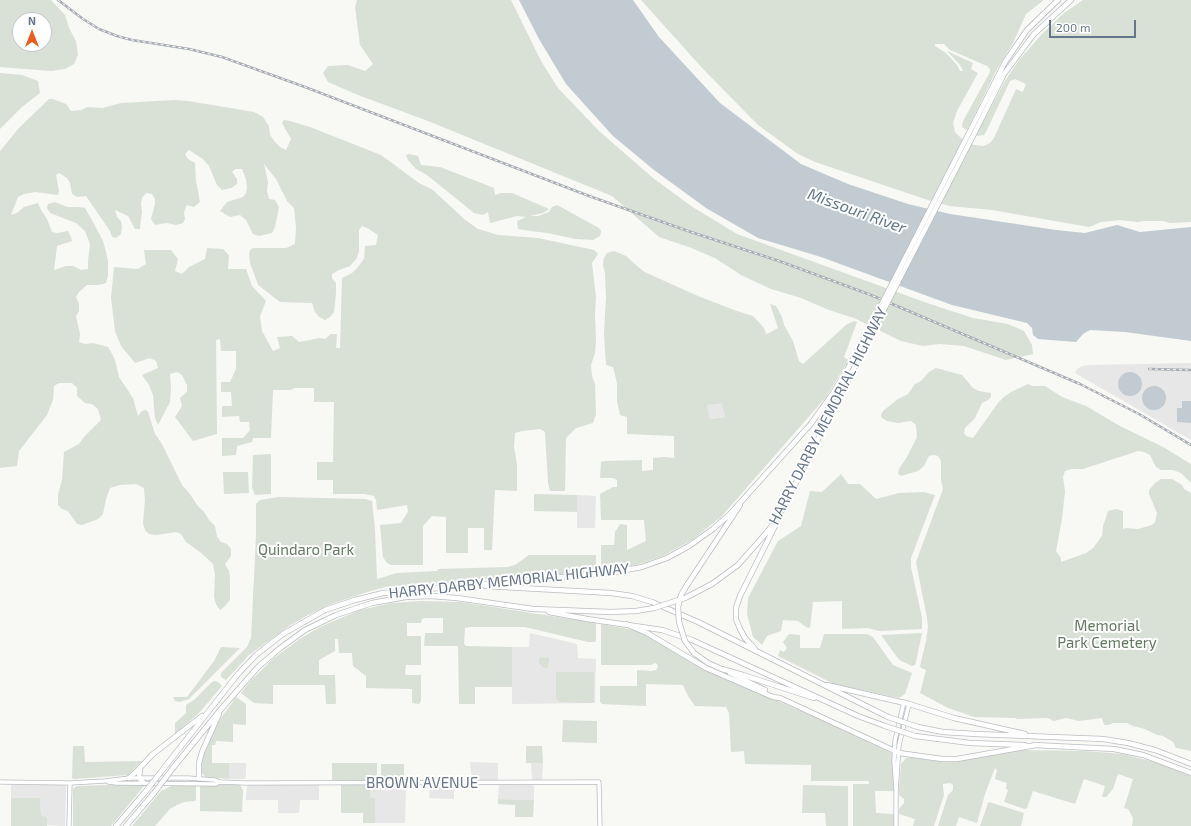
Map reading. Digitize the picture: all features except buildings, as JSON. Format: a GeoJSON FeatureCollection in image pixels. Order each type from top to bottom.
{"type":"FeatureCollection","features":[{"type":"Feature","properties":{"kind":"highway","name":"HARRY DARBY MEMORIAL HIGHWAY"},"geometry":{"type":"LineString","coordinates":[[126,826],[222,708],[258,667],[305,630],[336,615],[372,603],[406,597],[431,596],[457,598],[533,609],[610,612],[636,611],[654,608],[685,598],[712,584],[738,565],[768,531],[780,514],[874,324],[973,130],[1005,62],[1027,30],[1058,0]]}},
{"type":"Feature","properties":{"kind":"highway","name":"HARRY DARBY MEMORIAL HIGHWAY"},"geometry":{"type":"LineString","coordinates":[[973,130],[1004,74],[1034,34],[1071,0]]}},
{"type":"Feature","properties":{"kind":"highway"},"geometry":{"type":"LineString","coordinates":[[1065,4],[1075,0]]}},
{"type":"Feature","properties":{"kind":"highway","name":"HARRY DARBY MEMORIAL HIGHWAY"},"geometry":{"type":"LineString","coordinates":[[116,826],[146,791],[238,674],[256,655],[283,634],[325,610],[383,593],[609,573],[642,567],[667,558],[689,546],[713,529],[730,514],[810,425],[833,393],[874,324]]}},
{"type":"Feature","properties":{"kind":"highway"},"geometry":{"type":"LineString","coordinates":[[749,492],[681,595],[678,607],[678,622],[685,641],[694,653],[708,663],[897,752],[942,759],[957,759],[1036,745]]}},
{"type":"Feature","properties":{"kind":"highway"},"geometry":{"type":"LineString","coordinates":[[758,652],[745,638],[736,619],[736,608],[740,596],[772,534],[780,514]]}},
{"type":"Feature","properties":{"kind":"highway"},"geometry":{"type":"LineString","coordinates":[[469,585],[611,593],[632,596],[652,602],[672,610],[888,717],[918,727],[943,732],[1103,740],[1128,743],[1155,750],[1191,764]]}},
{"type":"Feature","properties":{"kind":"highway"},"geometry":{"type":"LineString","coordinates":[[533,609],[587,620],[662,630],[692,640],[837,706],[885,726],[915,736],[970,743],[1114,749],[1142,755],[1191,773]]}},
{"type":"Feature","properties":{"kind":"highway"},"geometry":{"type":"LineString","coordinates":[[626,624],[647,633],[706,668],[773,697],[780,698]]}},
{"type":"Feature","properties":{"kind":"highway"},"geometry":{"type":"LineString","coordinates":[[722,669],[743,674],[837,706]]}},
{"type":"Feature","properties":{"kind":"highway"},"geometry":{"type":"LineString","coordinates":[[819,683],[907,703],[954,718],[1036,737]]}},
{"type":"Feature","properties":{"kind":"highway"},"geometry":{"type":"LineString","coordinates":[[198,781],[199,763],[202,752],[222,708]]}},
{"type":"Feature","properties":{"kind":"highway"},"geometry":{"type":"LineString","coordinates":[[129,778],[140,769],[153,754],[208,712]]}},
{"type":"Feature","properties":{"kind":"highway"},"geometry":{"type":"LineString","coordinates":[[140,769],[139,778],[144,783]]}},
{"type":"Feature","properties":{"kind":"main road"},"geometry":{"type":"LineString","coordinates":[[896,826],[896,792],[894,783],[897,752],[895,740],[907,703]]}},
{"type":"Feature","properties":{"kind":"main road"},"geometry":{"type":"LineString","coordinates":[[0,782],[70,783],[129,778],[198,781]]}},
{"type":"Feature","properties":{"kind":"main road","name":"BROWN AVENUE"},"geometry":{"type":"LineString","coordinates":[[198,781],[215,780],[220,782],[245,783],[599,782],[600,826]]}},
{"type":"Feature","properties":{"kind":"main road"},"geometry":{"type":"LineString","coordinates":[[105,781],[116,783],[144,783],[198,781]]}},
{"type":"Feature","properties":{"kind":"main road"},"geometry":{"type":"LineString","coordinates":[[69,826],[70,783]]}},
{"type":"Feature","properties":{"kind":"shaded area"},"geometry":{"type":"Polygon","coordinates":[[[1191,363],[1191,440],[1075,373],[1077,369],[1082,366],[1089,365],[1191,363]]]}},
{"type":"Feature","properties":{"kind":"shaded area"},"geometry":{"type":"Polygon","coordinates":[[[723,402],[725,417],[710,419],[707,405],[723,402]]]}},
{"type":"Feature","properties":{"kind":"shaded area"},"geometry":{"type":"Polygon","coordinates":[[[577,495],[596,496],[595,528],[577,528],[577,495]]]}},
{"type":"Feature","properties":{"kind":"shaded area"},"geometry":{"type":"Polygon","coordinates":[[[530,633],[577,644],[578,658],[596,659],[595,703],[512,704],[512,647],[529,647],[530,633]]]}},
{"type":"Feature","properties":{"kind":"shaded area"},"geometry":{"type":"Polygon","coordinates":[[[470,762],[498,763],[498,780],[472,780],[470,762]]]}},
{"type":"Feature","properties":{"kind":"shaded area"},"geometry":{"type":"Polygon","coordinates":[[[229,763],[246,763],[245,779],[229,779],[229,763]]]}},
{"type":"Feature","properties":{"kind":"shaded area"},"geometry":{"type":"Polygon","coordinates":[[[531,763],[543,763],[542,780],[532,780],[531,763]]]}},
{"type":"Feature","properties":{"kind":"shaded area"},"geometry":{"type":"Polygon","coordinates":[[[11,785],[63,785],[66,787],[65,826],[47,825],[47,817],[41,817],[40,798],[11,798],[11,785]]]}},
{"type":"Feature","properties":{"kind":"shaded area"},"geometry":{"type":"Polygon","coordinates":[[[249,785],[318,785],[319,800],[300,800],[299,813],[278,813],[278,800],[246,800],[247,787],[249,785]]]}},
{"type":"Feature","properties":{"kind":"shaded area"},"geometry":{"type":"Polygon","coordinates":[[[370,785],[406,786],[405,823],[375,823],[375,798],[370,798],[370,785]]]}},
{"type":"Feature","properties":{"kind":"shaded area"},"geometry":{"type":"Polygon","coordinates":[[[430,785],[454,786],[454,799],[429,798],[430,785]]]}},
{"type":"Feature","properties":{"kind":"shaded area"},"geometry":{"type":"Polygon","coordinates":[[[499,785],[532,785],[534,786],[534,800],[498,799],[499,785]]]}},
{"type":"Feature","properties":{"kind":"green space"},"geometry":{"type":"Polygon","coordinates":[[[0,0],[51,0],[65,15],[69,28],[76,41],[78,55],[74,64],[65,69],[51,71],[0,67],[0,0]]]}},
{"type":"Feature","properties":{"kind":"green space"},"geometry":{"type":"Polygon","coordinates":[[[357,0],[511,0],[541,61],[558,88],[599,131],[653,178],[691,206],[737,234],[930,304],[973,318],[1008,324],[1024,331],[1032,345],[1033,354],[1006,360],[964,346],[939,344],[923,346],[901,341],[854,318],[829,310],[801,298],[771,289],[741,275],[715,258],[659,237],[612,196],[328,82],[323,73],[328,66],[348,65],[365,71],[373,64],[360,45],[355,7],[357,0]]]}},
{"type":"Feature","properties":{"kind":"green space"},"geometry":{"type":"Polygon","coordinates":[[[641,0],[1044,0],[1026,14],[1013,43],[997,69],[967,130],[962,127],[963,121],[990,72],[990,69],[987,66],[950,50],[944,44],[935,44],[935,46],[946,53],[957,65],[960,71],[963,71],[960,65],[947,51],[973,63],[971,69],[978,73],[957,111],[953,123],[955,132],[961,138],[974,145],[983,146],[990,143],[994,138],[1016,89],[1023,92],[1026,84],[1015,79],[1010,81],[984,135],[976,135],[1006,79],[1020,59],[1042,34],[1064,13],[1083,0],[1191,0],[1191,222],[1170,223],[1163,221],[1138,222],[1120,220],[1101,222],[1089,227],[992,210],[950,206],[815,162],[798,154],[758,125],[704,70],[641,0]]]}},
{"type":"Feature","properties":{"kind":"green space"},"geometry":{"type":"Polygon","coordinates":[[[0,73],[22,75],[38,81],[40,93],[22,107],[0,129],[0,73]]]}},
{"type":"Feature","properties":{"kind":"green space"},"geometry":{"type":"Polygon","coordinates":[[[49,99],[66,104],[71,111],[81,110],[87,107],[103,108],[121,103],[175,100],[254,112],[263,117],[269,126],[270,135],[280,147],[286,150],[291,139],[282,123],[284,120],[290,121],[310,127],[381,155],[419,183],[433,190],[464,219],[478,229],[498,235],[538,238],[594,250],[598,254],[592,263],[596,297],[596,341],[595,353],[591,365],[592,376],[595,384],[596,414],[593,423],[576,428],[566,438],[565,491],[550,491],[548,483],[545,432],[540,429],[515,433],[514,447],[517,464],[517,491],[495,490],[492,550],[484,550],[484,528],[468,528],[468,553],[446,553],[446,517],[432,516],[423,526],[423,565],[391,565],[387,563],[383,557],[380,525],[401,523],[408,512],[407,505],[377,510],[374,496],[364,494],[333,494],[333,480],[317,480],[317,462],[333,462],[334,402],[314,402],[314,388],[273,390],[271,438],[253,438],[252,442],[237,446],[236,455],[222,456],[222,438],[243,438],[250,430],[249,422],[240,422],[239,416],[222,417],[222,406],[232,406],[231,392],[221,392],[221,382],[230,382],[236,369],[236,351],[221,351],[220,339],[216,340],[217,434],[193,441],[175,417],[182,406],[180,398],[187,392],[187,385],[182,375],[177,372],[170,374],[170,402],[158,425],[155,418],[153,395],[149,385],[142,375],[158,368],[156,361],[150,358],[135,363],[121,346],[115,331],[111,298],[114,267],[138,269],[146,264],[144,250],[171,250],[178,259],[175,271],[182,274],[189,267],[205,259],[207,248],[223,249],[229,255],[228,269],[246,269],[252,286],[266,301],[260,316],[262,331],[273,351],[280,348],[277,337],[292,336],[299,342],[320,338],[325,339],[331,334],[337,334],[336,348],[340,348],[342,278],[352,273],[358,267],[364,259],[365,246],[376,245],[378,235],[362,226],[359,230],[359,251],[357,258],[350,266],[332,274],[332,278],[336,283],[336,293],[334,312],[330,317],[325,320],[319,317],[315,312],[312,303],[280,302],[258,285],[250,263],[249,254],[250,250],[253,248],[286,248],[295,244],[296,227],[294,208],[287,201],[276,179],[264,164],[268,182],[267,191],[269,199],[275,200],[279,207],[275,227],[272,233],[259,236],[253,234],[246,220],[240,215],[230,217],[220,211],[227,202],[243,197],[246,193],[246,179],[242,169],[235,169],[232,172],[237,179],[237,184],[231,188],[222,190],[217,185],[209,166],[203,159],[189,150],[185,154],[188,159],[195,163],[196,181],[200,202],[194,207],[187,205],[184,212],[185,219],[183,223],[176,225],[167,223],[155,225],[151,219],[155,199],[152,194],[146,193],[142,198],[141,204],[142,213],[140,229],[135,229],[128,216],[115,210],[117,217],[121,221],[122,227],[121,234],[116,238],[112,237],[110,231],[86,196],[77,197],[72,194],[70,183],[67,178],[59,173],[56,175],[59,191],[58,195],[35,192],[24,194],[18,197],[11,215],[17,213],[24,207],[38,203],[52,232],[57,233],[68,231],[72,241],[57,246],[54,270],[66,266],[73,266],[81,270],[88,269],[90,244],[85,231],[76,223],[50,213],[47,208],[48,204],[55,202],[67,207],[85,208],[93,222],[103,241],[108,261],[108,276],[106,283],[87,285],[76,297],[79,304],[79,311],[76,316],[80,334],[79,342],[85,344],[93,343],[108,347],[115,360],[119,377],[133,398],[138,416],[142,411],[146,410],[148,412],[155,434],[162,444],[182,485],[215,526],[217,537],[231,549],[231,556],[225,564],[229,571],[230,578],[230,600],[220,610],[214,597],[215,575],[213,564],[186,542],[181,534],[176,532],[156,535],[149,534],[145,530],[143,523],[145,500],[144,488],[136,484],[120,485],[110,488],[103,514],[98,519],[82,525],[77,524],[68,511],[62,509],[58,505],[64,452],[79,444],[101,420],[98,409],[92,404],[85,403],[77,396],[77,388],[72,383],[59,383],[54,386],[53,400],[47,415],[19,451],[17,466],[0,468],[0,151],[19,128],[49,99]]]}},
{"type":"Feature","properties":{"kind":"green space"},"geometry":{"type":"Polygon","coordinates":[[[409,154],[418,156],[421,165],[440,167],[494,188],[495,195],[501,193],[512,193],[549,209],[543,213],[530,216],[538,216],[549,212],[552,207],[557,205],[599,228],[601,231],[600,236],[593,240],[576,239],[518,229],[517,221],[526,217],[517,216],[490,223],[488,212],[483,215],[474,213],[427,175],[416,169],[408,160],[406,155],[409,154]]]}},
{"type":"Feature","properties":{"kind":"green space"},"geometry":{"type":"Polygon","coordinates":[[[614,251],[626,256],[643,271],[649,274],[698,296],[753,316],[764,328],[766,334],[778,328],[770,304],[776,306],[793,341],[799,361],[803,364],[846,325],[854,321],[857,322],[844,357],[849,360],[826,397],[721,517],[692,540],[663,556],[619,569],[601,571],[601,545],[614,545],[615,532],[620,524],[627,525],[627,550],[646,541],[644,520],[601,520],[600,494],[613,487],[617,487],[617,480],[613,478],[600,478],[601,462],[642,460],[642,471],[653,470],[653,458],[675,458],[674,436],[627,434],[627,417],[620,415],[617,401],[617,383],[613,367],[606,365],[604,334],[606,297],[605,273],[603,265],[604,258],[607,253],[614,251]],[[722,403],[707,405],[710,419],[725,417],[722,403]]]}},
{"type":"Feature","properties":{"kind":"green space","name":"Memorial Park Cemetery"},"geometry":{"type":"Polygon","coordinates":[[[936,368],[962,375],[973,388],[979,391],[991,393],[991,397],[982,403],[975,418],[965,428],[964,433],[966,436],[973,438],[998,403],[1011,392],[1028,384],[1032,386],[1045,386],[1062,397],[1086,406],[1120,426],[1163,447],[1191,464],[1191,483],[1181,473],[1173,470],[1161,470],[1156,467],[1150,455],[1138,451],[1083,469],[1071,469],[1065,471],[1063,477],[1065,491],[1062,519],[1056,551],[1061,558],[1061,562],[1086,553],[1093,548],[1102,536],[1103,526],[1108,511],[1116,509],[1123,511],[1123,529],[1138,529],[1152,525],[1155,522],[1157,513],[1149,494],[1149,490],[1161,479],[1172,479],[1191,493],[1191,751],[1176,748],[1173,742],[1163,736],[1127,723],[1113,723],[1104,725],[1102,718],[1079,721],[1066,718],[1054,721],[1047,718],[1016,719],[974,717],[948,708],[920,693],[926,670],[920,666],[928,627],[916,562],[943,489],[941,480],[941,461],[938,456],[929,456],[924,466],[918,471],[901,476],[898,474],[899,469],[917,437],[916,425],[911,421],[898,423],[887,421],[882,418],[881,415],[883,411],[898,399],[908,394],[915,384],[921,381],[929,372],[936,368]]]}},
{"type":"Feature","properties":{"kind":"green space"},"geometry":{"type":"Polygon","coordinates":[[[271,454],[271,494],[255,495],[252,487],[253,455],[271,454]]]}},
{"type":"Feature","properties":{"kind":"green space"},"geometry":{"type":"Polygon","coordinates":[[[223,472],[248,472],[249,493],[224,494],[223,472]]]}},
{"type":"Feature","properties":{"kind":"green space"},"geometry":{"type":"Polygon","coordinates":[[[841,474],[848,484],[860,484],[876,499],[899,493],[924,492],[935,495],[911,558],[911,567],[922,618],[922,629],[879,631],[868,628],[842,629],[842,601],[813,602],[810,628],[798,621],[783,620],[781,631],[767,636],[762,645],[753,637],[747,614],[748,598],[778,541],[801,526],[810,491],[822,492],[841,474]]]}},
{"type":"Feature","properties":{"kind":"green space"},"geometry":{"type":"Polygon","coordinates":[[[534,494],[577,495],[577,512],[534,511],[534,494]]]}},
{"type":"Feature","properties":{"kind":"green space","name":"Quindaro Park"},"geometry":{"type":"Polygon","coordinates":[[[279,497],[365,499],[372,501],[377,579],[397,573],[437,571],[438,569],[507,567],[515,565],[529,555],[596,555],[596,572],[386,587],[367,592],[329,605],[289,626],[249,655],[226,680],[221,677],[221,673],[247,647],[251,638],[256,504],[260,500],[279,497]]]}},
{"type":"Feature","properties":{"kind":"green space"},"geometry":{"type":"Polygon","coordinates":[[[421,601],[461,602],[596,623],[596,640],[595,642],[588,642],[525,627],[465,628],[464,644],[466,646],[512,647],[512,687],[475,687],[475,704],[459,704],[458,646],[424,646],[425,633],[443,633],[443,618],[425,618],[422,619],[421,623],[407,623],[407,636],[421,636],[421,665],[406,665],[405,673],[406,675],[421,675],[421,701],[419,704],[412,703],[412,689],[366,688],[366,676],[353,666],[352,653],[339,653],[338,639],[335,639],[335,651],[319,660],[319,675],[335,675],[335,704],[326,704],[325,685],[273,685],[273,704],[254,703],[241,693],[251,680],[274,658],[301,638],[322,626],[360,610],[392,603],[421,601]]]}},
{"type":"Feature","properties":{"kind":"green space"},"geometry":{"type":"Polygon","coordinates":[[[601,624],[634,630],[642,633],[705,669],[826,722],[891,753],[893,756],[894,791],[875,791],[876,813],[894,814],[894,826],[853,826],[853,784],[869,784],[869,781],[811,781],[811,765],[745,764],[744,751],[731,752],[729,713],[726,707],[695,706],[683,685],[646,684],[646,706],[602,704],[600,702],[600,686],[637,686],[637,670],[651,671],[656,670],[658,667],[655,663],[651,665],[601,665],[601,624]]]}},
{"type":"Feature","properties":{"kind":"green space"},"geometry":{"type":"Polygon","coordinates":[[[922,633],[916,662],[915,665],[912,666],[901,661],[897,657],[881,635],[922,633]]]}},
{"type":"Feature","properties":{"kind":"green space"},"geometry":{"type":"Polygon","coordinates":[[[789,634],[800,635],[800,648],[820,648],[824,634],[867,634],[873,637],[893,665],[912,673],[905,694],[899,698],[834,684],[778,656],[780,650],[784,652],[787,648],[783,642],[789,634]]]}},
{"type":"Feature","properties":{"kind":"green space"},"geometry":{"type":"Polygon","coordinates":[[[221,647],[240,648],[189,699],[180,702],[175,701],[173,697],[187,697],[214,661],[221,647]]]}},
{"type":"Feature","properties":{"kind":"green space"},"geometry":{"type":"Polygon","coordinates":[[[541,657],[549,658],[548,668],[543,668],[539,663],[539,659],[541,657]]]}},
{"type":"Feature","properties":{"kind":"green space"},"geometry":{"type":"Polygon","coordinates":[[[556,672],[594,672],[594,702],[560,702],[556,698],[556,672]]]}},
{"type":"Feature","properties":{"kind":"green space"},"geometry":{"type":"Polygon","coordinates":[[[215,681],[222,686],[199,713],[175,734],[175,723],[186,713],[186,705],[194,700],[212,682],[215,681]]]}},
{"type":"Feature","properties":{"kind":"green space"},"geometry":{"type":"Polygon","coordinates":[[[236,697],[246,704],[246,725],[233,724],[233,742],[216,741],[215,745],[212,745],[212,763],[229,763],[229,779],[205,777],[201,772],[201,763],[206,749],[216,725],[236,697]]]}},
{"type":"Feature","properties":{"kind":"green space"},"geometry":{"type":"Polygon","coordinates":[[[563,720],[597,721],[597,743],[562,742],[563,720]]]}},
{"type":"Feature","properties":{"kind":"green space"},"geometry":{"type":"Polygon","coordinates":[[[73,746],[84,746],[85,762],[142,761],[128,775],[74,779],[72,778],[73,746]]]}},
{"type":"Feature","properties":{"kind":"green space"},"geometry":{"type":"Polygon","coordinates":[[[526,746],[542,746],[543,763],[526,763],[526,746]]]}},
{"type":"Feature","properties":{"kind":"green space"},"geometry":{"type":"Polygon","coordinates":[[[1022,750],[1085,751],[1123,754],[1158,763],[1191,776],[1191,826],[1132,826],[1133,818],[1128,809],[1124,808],[1133,779],[1118,774],[1113,789],[1106,797],[1102,797],[1105,786],[1084,779],[1075,804],[1033,791],[1027,808],[1025,809],[1004,802],[1008,790],[1006,789],[1007,783],[995,779],[997,770],[995,768],[985,794],[977,823],[959,817],[956,826],[938,826],[948,795],[953,790],[953,785],[950,783],[943,784],[944,795],[934,826],[913,826],[915,819],[899,814],[899,809],[904,803],[904,799],[899,795],[901,764],[906,758],[912,757],[934,761],[951,761],[1022,750]]]}},
{"type":"Feature","properties":{"kind":"green space"},"geometry":{"type":"Polygon","coordinates":[[[332,763],[377,763],[377,778],[375,780],[332,780],[332,763]]]}},
{"type":"Feature","properties":{"kind":"green space"},"geometry":{"type":"Polygon","coordinates":[[[381,764],[404,764],[404,780],[381,779],[381,764]]]}},
{"type":"Feature","properties":{"kind":"green space"},"geometry":{"type":"Polygon","coordinates":[[[145,785],[111,826],[73,826],[73,789],[78,786],[145,785]]]}},
{"type":"Feature","properties":{"kind":"green space"},"geometry":{"type":"Polygon","coordinates":[[[173,785],[196,786],[196,800],[184,802],[170,809],[155,826],[132,826],[161,791],[173,785]]]}},
{"type":"Feature","properties":{"kind":"green space"},"geometry":{"type":"Polygon","coordinates":[[[202,785],[240,785],[243,790],[242,812],[200,811],[200,787],[202,785]]]}},
{"type":"Feature","properties":{"kind":"green space"},"geometry":{"type":"Polygon","coordinates":[[[341,785],[370,785],[370,798],[375,798],[375,823],[363,823],[363,813],[341,813],[341,785]]]}},
{"type":"Feature","properties":{"kind":"green space"},"geometry":{"type":"Polygon","coordinates":[[[803,785],[848,786],[848,826],[826,826],[825,813],[802,813],[803,785]]]}},
{"type":"Feature","properties":{"kind":"green space"},"geometry":{"type":"Polygon","coordinates":[[[11,798],[40,798],[41,816],[47,817],[47,826],[11,826],[11,798]]]}},
{"type":"Feature","properties":{"kind":"green space"},"geometry":{"type":"Polygon","coordinates":[[[498,799],[534,800],[533,817],[515,817],[515,805],[498,804],[498,799]]]}},
{"type":"Feature","properties":{"kind":"green space"},"geometry":{"type":"Polygon","coordinates":[[[989,802],[1024,813],[1021,826],[980,826],[989,802]]]}},
{"type":"Feature","properties":{"kind":"water","name":"Missouri River"},"geometry":{"type":"Polygon","coordinates":[[[519,0],[633,0],[659,37],[720,103],[801,164],[848,184],[908,204],[950,214],[1056,230],[1085,233],[1117,225],[1140,232],[1191,227],[1191,341],[1125,332],[1090,330],[1083,334],[1076,342],[1038,339],[1033,335],[1032,328],[1027,323],[952,305],[821,257],[758,238],[706,208],[654,170],[613,136],[566,84],[539,39],[519,0]]]}},
{"type":"Feature","properties":{"kind":"water"},"geometry":{"type":"Polygon","coordinates":[[[1130,372],[1135,373],[1141,379],[1141,389],[1135,395],[1130,396],[1125,395],[1119,389],[1118,384],[1119,379],[1125,373],[1130,372]]]}},
{"type":"Feature","properties":{"kind":"water"},"geometry":{"type":"Polygon","coordinates":[[[1154,386],[1159,387],[1165,393],[1165,403],[1159,409],[1154,410],[1149,409],[1143,403],[1142,398],[1143,393],[1149,387],[1154,386]]]}},
{"type":"Feature","properties":{"kind":"water"},"geometry":{"type":"Polygon","coordinates":[[[1182,401],[1191,401],[1191,423],[1177,422],[1177,408],[1182,408],[1182,401]]]}},
{"type":"Feature","properties":{"kind":"railway"},"geometry":{"type":"LineString","coordinates":[[58,0],[99,29],[117,36],[132,40],[189,49],[222,57],[305,87],[589,196],[779,261],[871,295],[1080,384],[1139,414],[1191,445]]}},
{"type":"Feature","properties":{"kind":"railway"},"geometry":{"type":"LineString","coordinates":[[1149,369],[1191,370]]}}]}
